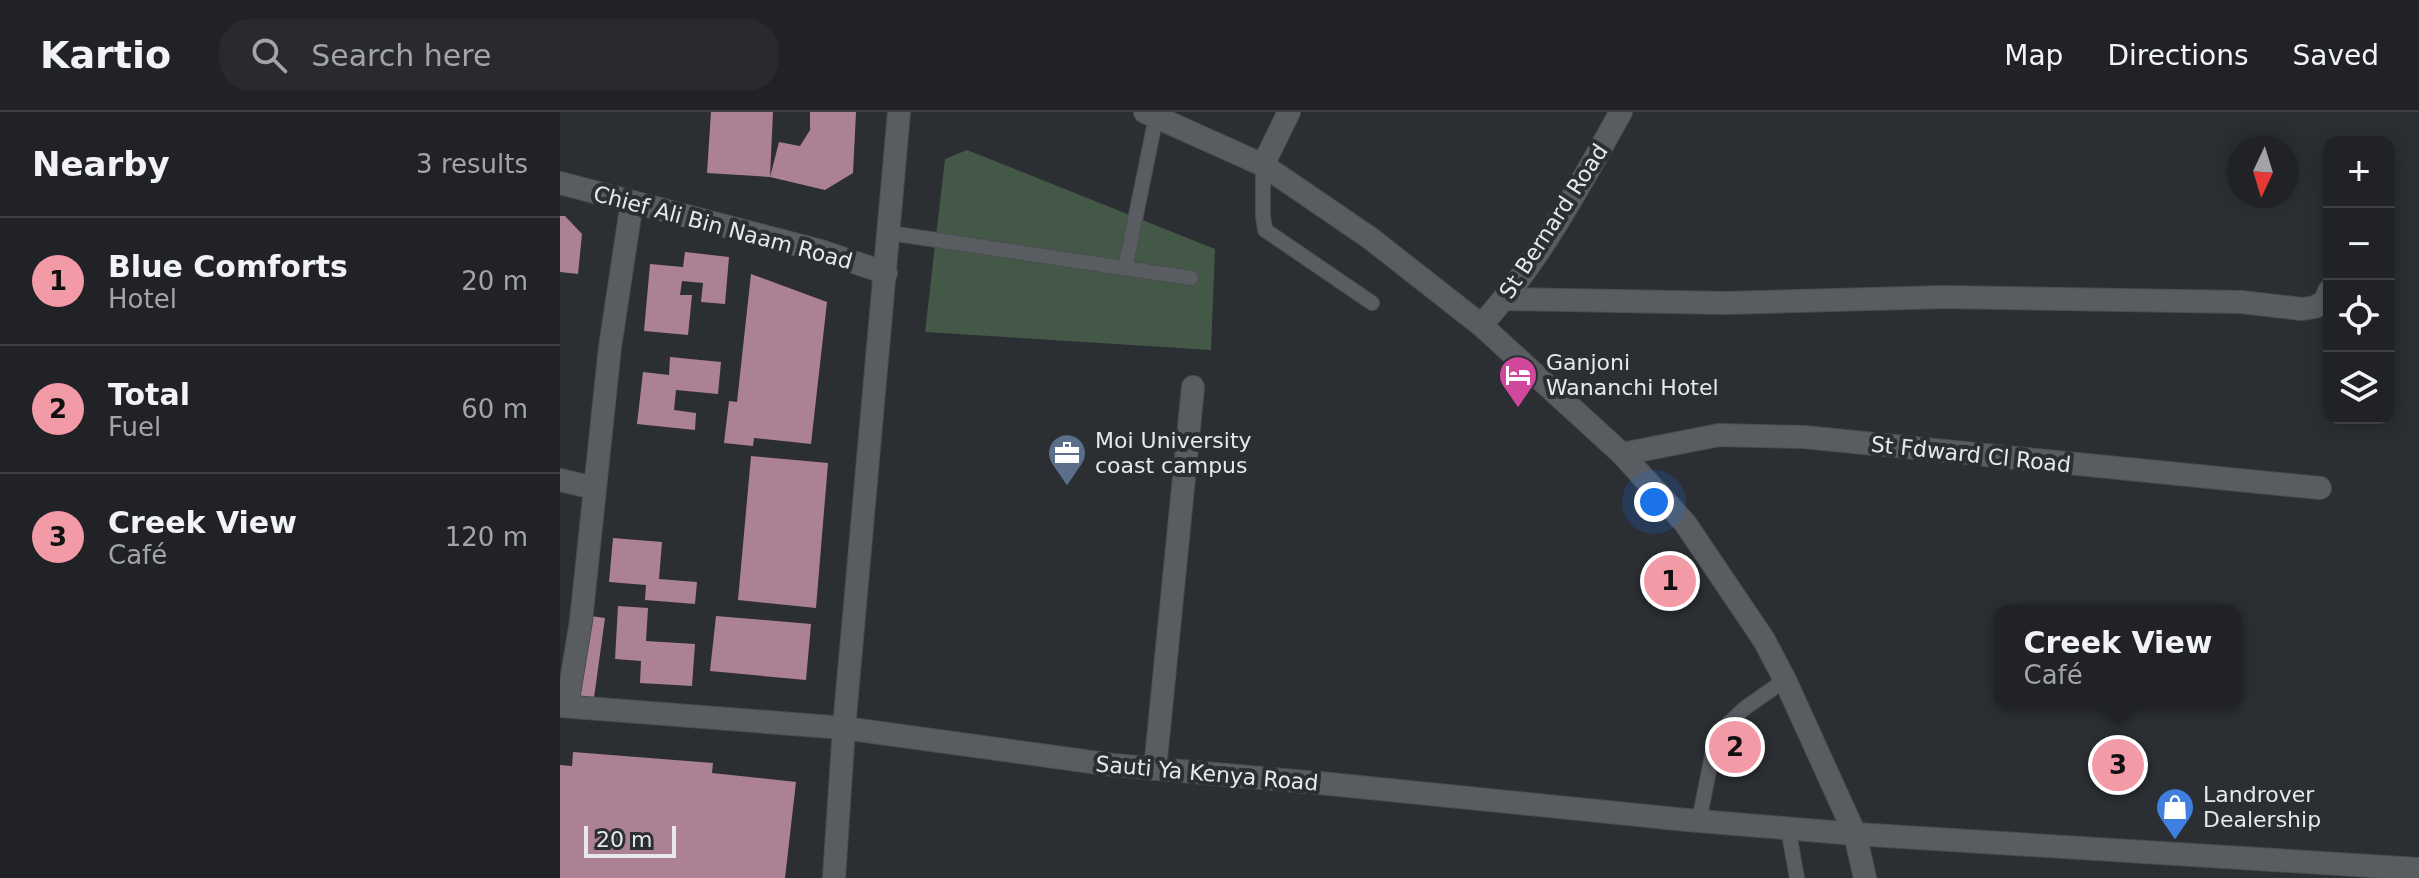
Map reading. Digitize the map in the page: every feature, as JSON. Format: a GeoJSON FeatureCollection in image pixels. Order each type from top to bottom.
{"type":"FeatureCollection","features":[{"type":"Feature","properties":{"kind":"street"},"geometry":{"type":"LineString","coordinates":[[834,878],[844,728],[899,112]]}},
{"type":"Feature","properties":{"kind":"street"},"geometry":{"type":"LineString","coordinates":[[1263,165],[1289,112]]}},
{"type":"Feature","properties":{"kind":"street","name":"St Bernard Road"},"geometry":{"type":"LineString","coordinates":[[1481,325],[1505,299],[1564,212],[1621,112]]}},
{"type":"Feature","properties":{"kind":"street"},"geometry":{"type":"LineString","coordinates":[[1151,115],[1263,165],[1370,238],[1481,325],[1622,454],[1685,523],[1764,640],[1855,834],[1865,878]]}},
{"type":"Feature","properties":{"kind":"street","name":"Chief Ali Bin Naam Road"},"geometry":{"type":"LineString","coordinates":[[560,183],[821,251],[886,273]]}},
{"type":"Feature","properties":{"kind":"street"},"geometry":{"type":"LineString","coordinates":[[563,706],[581,621],[610,347],[632,202]]}},
{"type":"Feature","properties":{"kind":"street"},"geometry":{"type":"LineString","coordinates":[[1505,299],[1726,303],[1944,297],[2241,302],[2302,309],[2323,302]]}},
{"type":"Feature","properties":{"kind":"street"},"geometry":{"type":"LineString","coordinates":[[1155,769],[1193,387]]}},
{"type":"Feature","properties":{"kind":"street","name":"St Fdward Cl Road"},"geometry":{"type":"LineString","coordinates":[[1622,454],[1719,435],[1804,437],[2320,488]]}},
{"type":"Feature","properties":{"kind":"street"},"geometry":{"type":"LineString","coordinates":[[560,480],[594,488]]}},
{"type":"Feature","properties":{"kind":"street","name":"Sauti Ya Kenya Road"},"geometry":{"type":"LineString","coordinates":[[563,706],[844,728],[1113,765],[1699,821],[1855,834],[2419,869]]}},
{"type":"Feature","properties":{"kind":"lane"},"geometry":{"type":"LineString","coordinates":[[1125,269],[1151,115]]}},
{"type":"Feature","properties":{"kind":"lane"},"geometry":{"type":"LineString","coordinates":[[1263,165],[1265,230],[1372,303]]}},
{"type":"Feature","properties":{"kind":"lane"},"geometry":{"type":"LineString","coordinates":[[890,233],[1191,278]]}},
{"type":"Feature","properties":{"kind":"lane"},"geometry":{"type":"LineString","coordinates":[[1699,821],[1716,735],[1745,708],[1785,680]]}},
{"type":"Feature","properties":{"kind":"lane"},"geometry":{"type":"LineString","coordinates":[[1788,828],[1797,878]]}},
{"type":"Feature","properties":{"kind":"green space"},"geometry":{"type":"Polygon","coordinates":[[[967,150],[1215,249],[1211,350],[925,332],[945,159],[967,150]]]}},
{"type":"Feature","properties":{"kind":"building"},"geometry":{"type":"Polygon","coordinates":[[[711,112],[773,112],[770,177],[707,173],[711,112]]]}},
{"type":"Feature","properties":{"kind":"building"},"geometry":{"type":"Polygon","coordinates":[[[810,112],[856,112],[853,173],[825,190],[770,177],[779,142],[800,146],[810,130],[810,112]]]}},
{"type":"Feature","properties":{"kind":"building"},"geometry":{"type":"Polygon","coordinates":[[[560,216],[565,216],[582,234],[578,274],[560,272],[560,216]]]}},
{"type":"Feature","properties":{"kind":"building"},"geometry":{"type":"Polygon","coordinates":[[[685,252],[729,257],[725,304],[701,302],[703,283],[682,281],[680,295],[692,295],[688,335],[644,331],[650,264],[683,267],[685,252]]]}},
{"type":"Feature","properties":{"kind":"building"},"geometry":{"type":"Polygon","coordinates":[[[751,274],[827,302],[811,444],[754,438],[753,446],[724,443],[729,401],[737,402],[751,274]]]}},
{"type":"Feature","properties":{"kind":"building"},"geometry":{"type":"Polygon","coordinates":[[[670,357],[721,362],[718,394],[676,390],[674,410],[696,413],[695,430],[637,424],[643,372],[669,375],[670,357]]]}},
{"type":"Feature","properties":{"kind":"building"},"geometry":{"type":"Polygon","coordinates":[[[751,456],[828,463],[816,608],[738,600],[751,456]]]}},
{"type":"Feature","properties":{"kind":"building"},"geometry":{"type":"Polygon","coordinates":[[[613,538],[662,542],[659,579],[697,582],[695,604],[645,600],[646,585],[609,582],[613,538]]]}},
{"type":"Feature","properties":{"kind":"building"},"geometry":{"type":"Polygon","coordinates":[[[618,606],[648,608],[646,641],[695,644],[692,686],[640,683],[641,661],[615,659],[618,606]]]}},
{"type":"Feature","properties":{"kind":"building"},"geometry":{"type":"Polygon","coordinates":[[[576,614],[605,618],[593,705],[564,702],[576,614]]]}},
{"type":"Feature","properties":{"kind":"building"},"geometry":{"type":"Polygon","coordinates":[[[716,616],[811,624],[806,680],[710,671],[716,616]]]}},
{"type":"Feature","properties":{"kind":"building"},"geometry":{"type":"Polygon","coordinates":[[[573,752],[713,763],[712,773],[796,782],[785,878],[560,878],[560,765],[572,766],[573,752]]]}},
{"type":"Feature","properties":{"kind":"place","name":"Ganjoni Wananchi Hotel"},"geometry":{"type":"Point","coordinates":[1518,409]}},
{"type":"Feature","properties":{"kind":"place","name":"Moi University coast campus"},"geometry":{"type":"Point","coordinates":[1067,487]}},
{"type":"Feature","properties":{"kind":"place","name":"Blue Comforts"},"geometry":{"type":"Point","coordinates":[1670,581]}},
{"type":"Feature","properties":{"kind":"place","name":"Total"},"geometry":{"type":"Point","coordinates":[1735,747]}},
{"type":"Feature","properties":{"kind":"place","name":"Creek View"},"geometry":{"type":"Point","coordinates":[2118,765]}},
{"type":"Feature","properties":{"kind":"place","name":"Landrover Dealership"},"geometry":{"type":"Point","coordinates":[2175,841]}}]}
